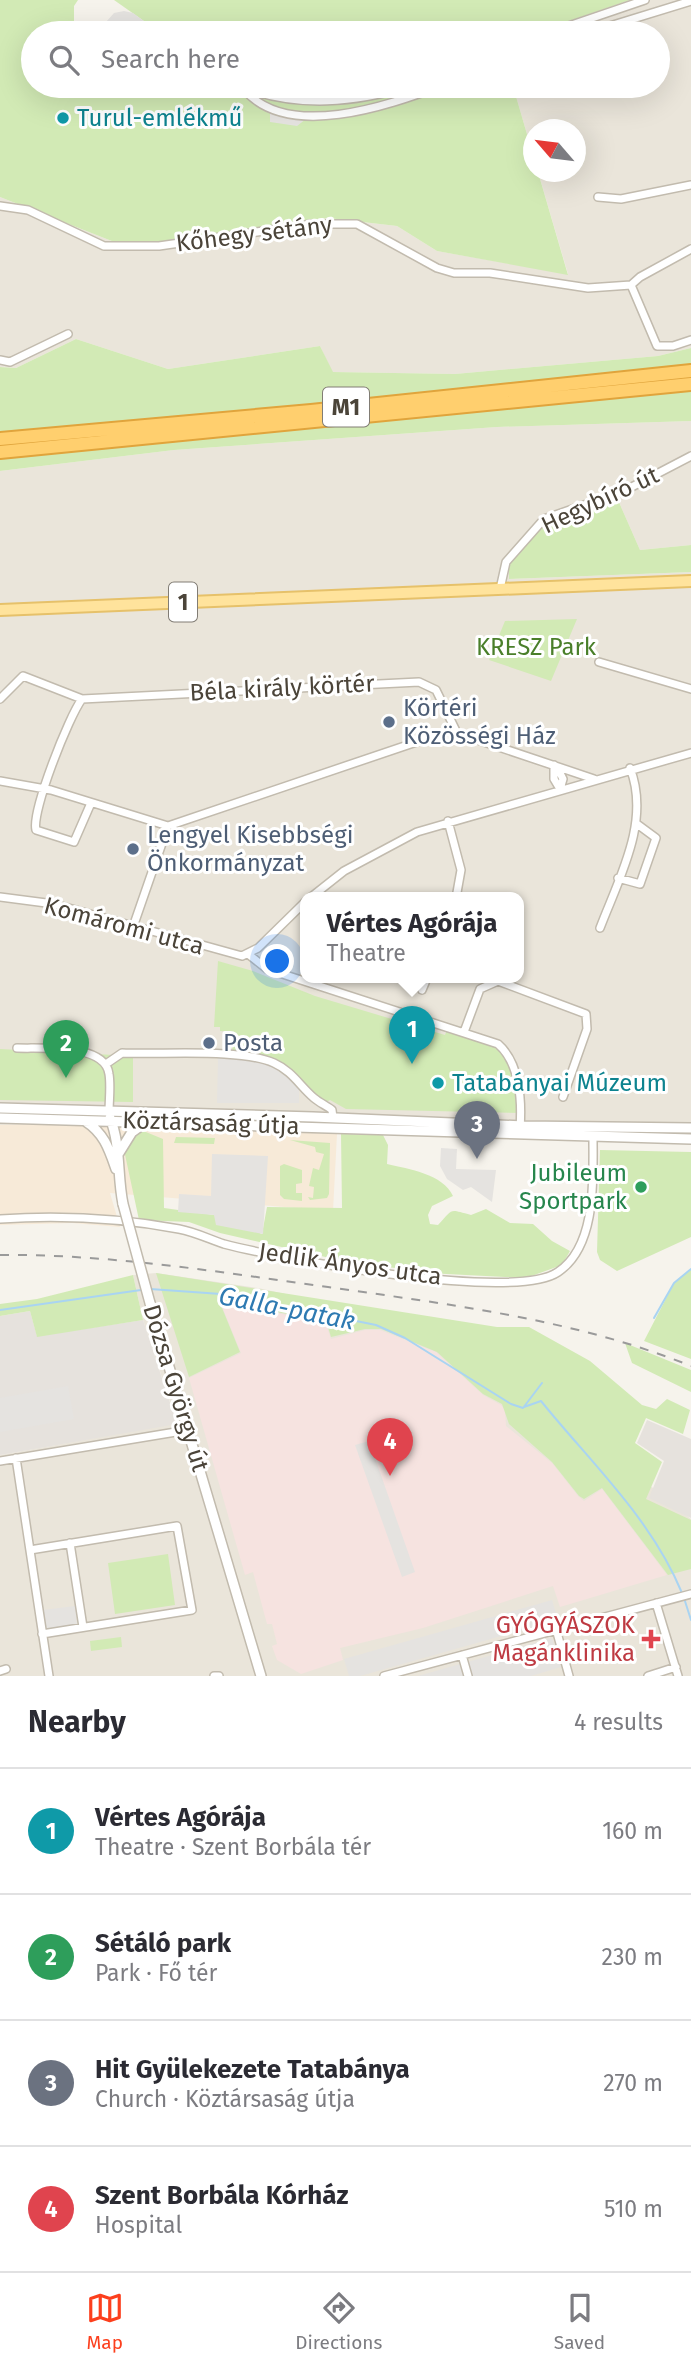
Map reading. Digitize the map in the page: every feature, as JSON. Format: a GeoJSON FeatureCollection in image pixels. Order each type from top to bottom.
{"type":"FeatureCollection","features":[{"type":"Feature","properties":{"kind":"highway","name":"M1"},"geometry":{"type":"LineString","coordinates":[[0,439],[298,412],[691,371]]}},
{"type":"Feature","properties":{"kind":"highway","name":"M1"},"geometry":{"type":"LineString","coordinates":[[0,452],[691,384]]}},
{"type":"Feature","properties":{"kind":"main road","name":"1"},"geometry":{"type":"LineString","coordinates":[[0,610],[691,581]]}},
{"type":"Feature","properties":{"kind":"street"},"geometry":{"type":"LineString","coordinates":[[583,21],[645,0]]}},
{"type":"Feature","properties":{"kind":"street"},"geometry":{"type":"LineString","coordinates":[[626,21],[691,1]]}},
{"type":"Feature","properties":{"kind":"street"},"geometry":{"type":"LineString","coordinates":[[254,98],[279,111],[348,114],[384,107],[408,98]]}},
{"type":"Feature","properties":{"kind":"street"},"geometry":{"type":"LineString","coordinates":[[281,98],[326,102],[356,98]]}},
{"type":"Feature","properties":{"kind":"street"},"geometry":{"type":"LineString","coordinates":[[598,197],[621,199],[691,185]]}},
{"type":"Feature","properties":{"kind":"street","name":"Kőhegy sétány"},"geometry":{"type":"LineString","coordinates":[[0,205],[28,210],[104,246],[159,246],[312,224],[356,224],[437,268],[454,272],[510,276],[565,287],[609,289],[631,285]]}},
{"type":"Feature","properties":{"kind":"street"},"geometry":{"type":"LineString","coordinates":[[691,249],[640,277],[631,285],[657,346],[673,346],[691,340]]}},
{"type":"Feature","properties":{"kind":"street"},"geometry":{"type":"LineString","coordinates":[[0,360],[10,362],[68,334]]}},
{"type":"Feature","properties":{"kind":"street","name":"Hegybíró út"},"geometry":{"type":"LineString","coordinates":[[499,589],[506,562],[544,519],[613,496],[691,456]]}},
{"type":"Feature","properties":{"kind":"street"},"geometry":{"type":"LineString","coordinates":[[599,662],[691,689]]}},
{"type":"Feature","properties":{"kind":"street","name":"Béla király körtér"},"geometry":{"type":"LineString","coordinates":[[0,699],[23,676],[82,699],[419,682],[436,690],[454,729]]}},
{"type":"Feature","properties":{"kind":"street"},"geometry":{"type":"LineString","coordinates":[[82,699],[72,713],[36,816],[36,830],[69,842],[77,839],[91,803]]}},
{"type":"Feature","properties":{"kind":"street"},"geometry":{"type":"LineString","coordinates":[[0,781],[45,790],[168,826],[454,729],[457,733],[594,779]]}},
{"type":"Feature","properties":{"kind":"street"},"geometry":{"type":"LineString","coordinates":[[318,892],[372,854],[417,832],[630,768],[691,753]]}},
{"type":"Feature","properties":{"kind":"street"},"geometry":{"type":"LineString","coordinates":[[554,765],[560,770],[563,779],[560,789]]}},
{"type":"Feature","properties":{"kind":"street"},"geometry":{"type":"LineString","coordinates":[[600,928],[636,824],[639,800],[630,768]]}},
{"type":"Feature","properties":{"kind":"street"},"geometry":{"type":"LineString","coordinates":[[448,821],[461,870],[458,892]]}},
{"type":"Feature","properties":{"kind":"street"},"geometry":{"type":"LineString","coordinates":[[618,878],[640,884],[656,838],[636,824]]}},
{"type":"Feature","properties":{"kind":"street"},"geometry":{"type":"LineString","coordinates":[[133,927],[168,826]]}},
{"type":"Feature","properties":{"kind":"street","name":"Komáromi utca"},"geometry":{"type":"LineString","coordinates":[[0,897],[54,904],[230,955],[248,954]]}},
{"type":"Feature","properties":{"kind":"street"},"geometry":{"type":"LineString","coordinates":[[300,907],[268,939],[248,954],[267,969],[300,980]]}},
{"type":"Feature","properties":{"kind":"street"},"geometry":{"type":"LineString","coordinates":[[311,983],[498,1044],[511,1057],[521,1108],[520,1131]]}},
{"type":"Feature","properties":{"kind":"street"},"geometry":{"type":"LineString","coordinates":[[422,990],[425,983]]}},
{"type":"Feature","properties":{"kind":"street"},"geometry":{"type":"LineString","coordinates":[[464,1032],[480,989],[494,983]]}},
{"type":"Feature","properties":{"kind":"street"},"geometry":{"type":"LineString","coordinates":[[503,983],[586,1014],[587,1029],[563,1097]]}},
{"type":"Feature","properties":{"kind":"street"},"geometry":{"type":"LineString","coordinates":[[17,1048],[86,1052],[94,1054],[106,1064],[109,1074],[110,1117],[107,1143]]}},
{"type":"Feature","properties":{"kind":"street"},"geometry":{"type":"LineString","coordinates":[[106,1064],[122,1053],[250,1057],[287,1071],[315,1099],[332,1110],[333,1118]]}},
{"type":"Feature","properties":{"kind":"street"},"geometry":{"type":"LineString","coordinates":[[313,1116],[315,1099]]}},
{"type":"Feature","properties":{"kind":"street"},"geometry":{"type":"LineString","coordinates":[[0,1108],[110,1117]]}},
{"type":"Feature","properties":{"kind":"street","name":"Köztársaság útja"},"geometry":{"type":"LineString","coordinates":[[110,1117],[313,1116],[593,1138],[691,1139]]}},
{"type":"Feature","properties":{"kind":"street"},"geometry":{"type":"LineString","coordinates":[[0,1118],[83,1120],[110,1117]]}},
{"type":"Feature","properties":{"kind":"street","name":"Köztársaság útja"},"geometry":{"type":"LineString","coordinates":[[110,1117],[146,1122],[520,1131],[691,1128]]}},
{"type":"Feature","properties":{"kind":"street","name":"Dózsa György út"},"geometry":{"type":"LineString","coordinates":[[110,1117],[118,1154],[117,1171],[123,1204],[261,1676]]}},
{"type":"Feature","properties":{"kind":"street"},"geometry":{"type":"LineString","coordinates":[[83,1120],[97,1130],[107,1143],[117,1171]]}},
{"type":"Feature","properties":{"kind":"street"},"geometry":{"type":"LineString","coordinates":[[118,1154],[132,1132],[146,1122]]}},
{"type":"Feature","properties":{"kind":"street"},"geometry":{"type":"LineString","coordinates":[[593,1128],[593,1138]]}},
{"type":"Feature","properties":{"kind":"street","name":"Jedlik Ányos utca"},"geometry":{"type":"LineString","coordinates":[[0,1219],[75,1216],[180,1229],[223,1243],[344,1266],[451,1279],[518,1282],[536,1280],[559,1271],[570,1262],[584,1236],[590,1203],[593,1138]]}},
{"type":"Feature","properties":{"kind":"street"},"geometry":{"type":"LineString","coordinates":[[0,1461],[188,1430]]}},
{"type":"Feature","properties":{"kind":"street"},"geometry":{"type":"LineString","coordinates":[[16,1458],[49,1676]]}},
{"type":"Feature","properties":{"kind":"street"},"geometry":{"type":"LineString","coordinates":[[30,1550],[177,1526],[192,1610],[43,1634]]}},
{"type":"Feature","properties":{"kind":"street"},"geometry":{"type":"LineString","coordinates":[[70,1543],[83,1627]]}},
{"type":"Feature","properties":{"kind":"street"},"geometry":{"type":"LineString","coordinates":[[384,1676],[685,1596]]}},
{"type":"Feature","properties":{"kind":"street"},"geometry":{"type":"LineString","coordinates":[[656,1603],[678,1676]]}},
{"type":"Feature","properties":{"kind":"street"},"geometry":{"type":"LineString","coordinates":[[556,1629],[569,1676]]}},
{"type":"Feature","properties":{"kind":"street"},"geometry":{"type":"LineString","coordinates":[[462,1654],[468,1676]]}},
{"type":"Feature","properties":{"kind":"street"},"geometry":{"type":"LineString","coordinates":[[649,1676],[676,1667]]}},
{"type":"Feature","properties":{"kind":"shaded area"},"geometry":{"type":"Polygon","coordinates":[[[630,0],[691,0],[691,348],[658,356],[455,374],[332,372],[320,346],[168,369],[76,339],[16,368],[0,367],[0,197],[127,247],[328,218],[397,226],[437,251],[568,274],[541,182],[586,182],[586,119],[523,120],[516,98],[670,98],[670,21],[569,21],[630,0]]]}},
{"type":"Feature","properties":{"kind":"shaded area"},"geometry":{"type":"Polygon","coordinates":[[[114,13],[133,13],[144,21],[107,21],[114,13]]]}},
{"type":"Feature","properties":{"kind":"shaded area"},"geometry":{"type":"Polygon","coordinates":[[[270,112],[306,119],[297,126],[270,122],[270,112]]]}},
{"type":"Feature","properties":{"kind":"shaded area"},"geometry":{"type":"Polygon","coordinates":[[[691,421],[691,545],[640,550],[618,500],[509,579],[691,572],[691,1125],[338,1115],[0,1125],[0,471],[174,450],[497,427],[691,421]]]}},
{"type":"Feature","properties":{"kind":"shaded area"},"geometry":{"type":"Polygon","coordinates":[[[218,1058],[263,1059],[299,1087],[299,1103],[217,1103],[218,1058]]]}},
{"type":"Feature","properties":{"kind":"shaded area"},"geometry":{"type":"Polygon","coordinates":[[[338,1115],[333,1211],[110,1193],[120,1227],[72,1223],[0,1225],[0,1125],[338,1115]]]}},
{"type":"Feature","properties":{"kind":"shaded area"},"geometry":{"type":"Polygon","coordinates":[[[441,1148],[457,1149],[456,1169],[496,1170],[492,1202],[471,1187],[463,1190],[447,1179],[440,1166],[441,1148]]]}},
{"type":"Feature","properties":{"kind":"shaded area"},"geometry":{"type":"Polygon","coordinates":[[[212,1154],[268,1156],[263,1234],[216,1225],[214,1215],[178,1212],[179,1194],[211,1196],[212,1154]]]}},
{"type":"Feature","properties":{"kind":"shaded area"},"geometry":{"type":"Polygon","coordinates":[[[156,1273],[258,1288],[431,1326],[577,1426],[691,1519],[691,1676],[0,1676],[0,1455],[177,1423],[143,1320],[133,1275],[156,1273]]]}},
{"type":"Feature","properties":{"kind":"shaded area"},"geometry":{"type":"Polygon","coordinates":[[[221,1304],[325,1321],[331,1339],[365,1330],[380,1330],[436,1352],[483,1395],[501,1405],[505,1410],[506,1426],[552,1463],[584,1501],[602,1489],[667,1575],[560,1607],[553,1586],[423,1628],[340,1648],[343,1660],[301,1674],[277,1660],[272,1646],[277,1644],[272,1624],[267,1624],[253,1572],[245,1575],[189,1378],[241,1353],[221,1304]]]}},
{"type":"Feature","properties":{"kind":"shaded area"},"geometry":{"type":"Polygon","coordinates":[[[30,1311],[37,1336],[143,1320],[177,1424],[0,1455],[0,1316],[30,1311]]]}},
{"type":"Feature","properties":{"kind":"shaded area"},"geometry":{"type":"Polygon","coordinates":[[[68,1386],[74,1419],[0,1432],[0,1398],[68,1386]]]}},
{"type":"Feature","properties":{"kind":"shaded area"},"geometry":{"type":"Polygon","coordinates":[[[647,1420],[691,1439],[691,1518],[649,1498],[664,1461],[637,1443],[647,1420]]]}},
{"type":"Feature","properties":{"kind":"shaded area"},"geometry":{"type":"Polygon","coordinates":[[[369,1441],[415,1572],[402,1577],[355,1445],[369,1441]]]}},
{"type":"Feature","properties":{"kind":"shaded area"},"geometry":{"type":"Polygon","coordinates":[[[552,1600],[558,1620],[360,1676],[349,1676],[344,1659],[552,1600]]]}},
{"type":"Feature","properties":{"kind":"shaded area"},"geometry":{"type":"Polygon","coordinates":[[[75,1606],[77,1626],[45,1630],[43,1610],[75,1606]]]}},
{"type":"Feature","properties":{"kind":"shaded area"},"geometry":{"type":"Polygon","coordinates":[[[552,1638],[561,1667],[531,1676],[418,1676],[552,1638]]]}},
{"type":"Feature","properties":{"kind":"green space"},"geometry":{"type":"Polygon","coordinates":[[[0,0],[78,0],[74,6],[74,21],[21,21],[21,98],[516,98],[523,120],[523,182],[541,182],[568,275],[437,251],[397,226],[328,218],[127,247],[0,197],[0,0]]]}},
{"type":"Feature","properties":{"kind":"green space"},"geometry":{"type":"Polygon","coordinates":[[[114,0],[630,0],[569,21],[144,21],[114,0]]]}},
{"type":"Feature","properties":{"kind":"green space"},"geometry":{"type":"Polygon","coordinates":[[[76,339],[168,369],[320,346],[333,372],[455,374],[658,356],[691,348],[691,421],[497,427],[174,450],[0,471],[0,367],[16,368],[76,339]]]}},
{"type":"Feature","properties":{"kind":"green space"},"geometry":{"type":"Polygon","coordinates":[[[618,500],[640,550],[691,545],[691,572],[509,579],[509,563],[548,522],[618,500]]]}},
{"type":"Feature","properties":{"kind":"green space","name":"KRESZ Park"},"geometry":{"type":"Polygon","coordinates":[[[577,619],[551,681],[489,660],[505,621],[577,619]]]}},
{"type":"Feature","properties":{"kind":"green space"},"geometry":{"type":"Polygon","coordinates":[[[218,961],[253,971],[315,996],[445,1035],[448,1027],[489,1040],[511,1057],[521,1113],[346,1109],[330,1100],[323,1104],[287,1071],[232,1056],[233,1032],[220,1031],[220,1027],[214,1027],[218,961]]]}},
{"type":"Feature","properties":{"kind":"green space"},"geometry":{"type":"Polygon","coordinates":[[[0,1049],[133,1056],[133,1102],[0,1100],[0,1049]]]}},
{"type":"Feature","properties":{"kind":"green space"},"geometry":{"type":"Polygon","coordinates":[[[141,1130],[163,1139],[164,1208],[214,1215],[262,1234],[267,1207],[342,1208],[341,1134],[383,1135],[388,1145],[387,1164],[434,1178],[442,1182],[453,1196],[432,1206],[428,1215],[430,1224],[438,1225],[452,1211],[471,1215],[486,1209],[510,1223],[533,1224],[552,1241],[570,1251],[562,1265],[526,1278],[427,1273],[330,1258],[220,1233],[189,1222],[139,1220],[124,1150],[128,1142],[141,1130]]]}},
{"type":"Feature","properties":{"kind":"green space"},"geometry":{"type":"Polygon","coordinates":[[[176,1137],[215,1138],[214,1144],[174,1143],[176,1137]]]}},
{"type":"Feature","properties":{"kind":"green space"},"geometry":{"type":"Polygon","coordinates":[[[290,1140],[330,1143],[327,1198],[310,1200],[308,1197],[313,1198],[314,1187],[309,1186],[313,1168],[319,1170],[324,1154],[316,1152],[315,1147],[290,1140]]]}},
{"type":"Feature","properties":{"kind":"green space","name":"Jubileum Sportpark"},"geometry":{"type":"Polygon","coordinates":[[[600,1150],[691,1152],[691,1237],[617,1271],[600,1260],[597,1252],[600,1150]]]}},
{"type":"Feature","properties":{"kind":"green space"},"geometry":{"type":"Polygon","coordinates":[[[284,1164],[302,1170],[302,1183],[296,1184],[296,1193],[302,1193],[302,1201],[284,1199],[280,1195],[280,1166],[284,1164]]]}},
{"type":"Feature","properties":{"kind":"green space"},"geometry":{"type":"Polygon","coordinates":[[[691,1269],[691,1359],[644,1341],[674,1283],[691,1269]]]}},
{"type":"Feature","properties":{"kind":"green space"},"geometry":{"type":"Polygon","coordinates":[[[156,1273],[497,1327],[529,1327],[590,1361],[642,1405],[656,1409],[667,1399],[690,1410],[683,1434],[646,1418],[635,1443],[662,1462],[646,1499],[691,1520],[691,1569],[668,1575],[602,1488],[584,1499],[579,1496],[552,1462],[509,1424],[502,1404],[483,1394],[437,1352],[381,1329],[365,1329],[331,1337],[326,1320],[220,1303],[240,1352],[189,1377],[156,1273]]]}},
{"type":"Feature","properties":{"kind":"green space"},"geometry":{"type":"Polygon","coordinates":[[[133,1275],[143,1320],[37,1337],[30,1311],[0,1316],[0,1304],[37,1299],[133,1275]]]}},
{"type":"Feature","properties":{"kind":"green space"},"geometry":{"type":"Polygon","coordinates":[[[625,1343],[691,1370],[691,1392],[632,1363],[625,1343]]]}},
{"type":"Feature","properties":{"kind":"green space"},"geometry":{"type":"Polygon","coordinates":[[[168,1554],[175,1605],[115,1614],[108,1563],[168,1554]]]}},
{"type":"Feature","properties":{"kind":"green space"},"geometry":{"type":"Polygon","coordinates":[[[121,1637],[122,1647],[91,1651],[90,1641],[121,1637]]]}},
{"type":"Feature","properties":{"kind":"waterway","name":"Galla-patak"},"geometry":{"type":"LineString","coordinates":[[654,1318],[674,1283],[691,1269]]}},
{"type":"Feature","properties":{"kind":"waterway","name":"Galla-patak"},"geometry":{"type":"LineString","coordinates":[[150,1289],[221,1294],[376,1325],[405,1338],[511,1404],[523,1408],[542,1383]]}},
{"type":"Feature","properties":{"kind":"waterway","name":"Galla-patak"},"geometry":{"type":"LineString","coordinates":[[0,1310],[141,1290]]}},
{"type":"Feature","properties":{"kind":"waterway"},"geometry":{"type":"LineString","coordinates":[[524,1407],[541,1401],[619,1492],[654,1540],[682,1593]]}},
{"type":"Feature","properties":{"kind":"waterway"},"geometry":{"type":"LineString","coordinates":[[684,1598],[691,1620]]}},
{"type":"Feature","properties":{"kind":"railway"},"geometry":{"type":"LineString","coordinates":[[0,1255],[82,1257],[164,1265],[466,1308],[602,1336],[691,1366]]}},
{"type":"Feature","properties":{"kind":"place","name":"Turul-emlékmű"},"geometry":{"type":"Point","coordinates":[63,118]}},
{"type":"Feature","properties":{"kind":"place","name":"Körtéri Közösségi Ház"},"geometry":{"type":"Point","coordinates":[389,722]}},
{"type":"Feature","properties":{"kind":"place","name":"Lengyel Kisebbségi Önkormányzat"},"geometry":{"type":"Point","coordinates":[133,849]}},
{"type":"Feature","properties":{"kind":"place","name":"Posta"},"geometry":{"type":"Point","coordinates":[209,1043]}},
{"type":"Feature","properties":{"kind":"place","name":"Vértes Agórája"},"geometry":{"type":"Point","coordinates":[412,1064]}},
{"type":"Feature","properties":{"kind":"place","name":"Sétáló park"},"geometry":{"type":"Point","coordinates":[66,1078]}},
{"type":"Feature","properties":{"kind":"place","name":"Tatabányai Múzeum"},"geometry":{"type":"Point","coordinates":[438,1083]}},
{"type":"Feature","properties":{"kind":"place","name":"Hit Gyülekezete Tatabánya"},"geometry":{"type":"Point","coordinates":[477,1159]}},
{"type":"Feature","properties":{"kind":"place","name":"Jubileum Sportpark"},"geometry":{"type":"Point","coordinates":[641,1187]}},
{"type":"Feature","properties":{"kind":"place","name":"Szent Borbála Kórház"},"geometry":{"type":"Point","coordinates":[390,1476]}},
{"type":"Feature","properties":{"kind":"place","name":"GYÓGYÁSZOK Magánklinika"},"geometry":{"type":"Point","coordinates":[651,1639]}}]}
